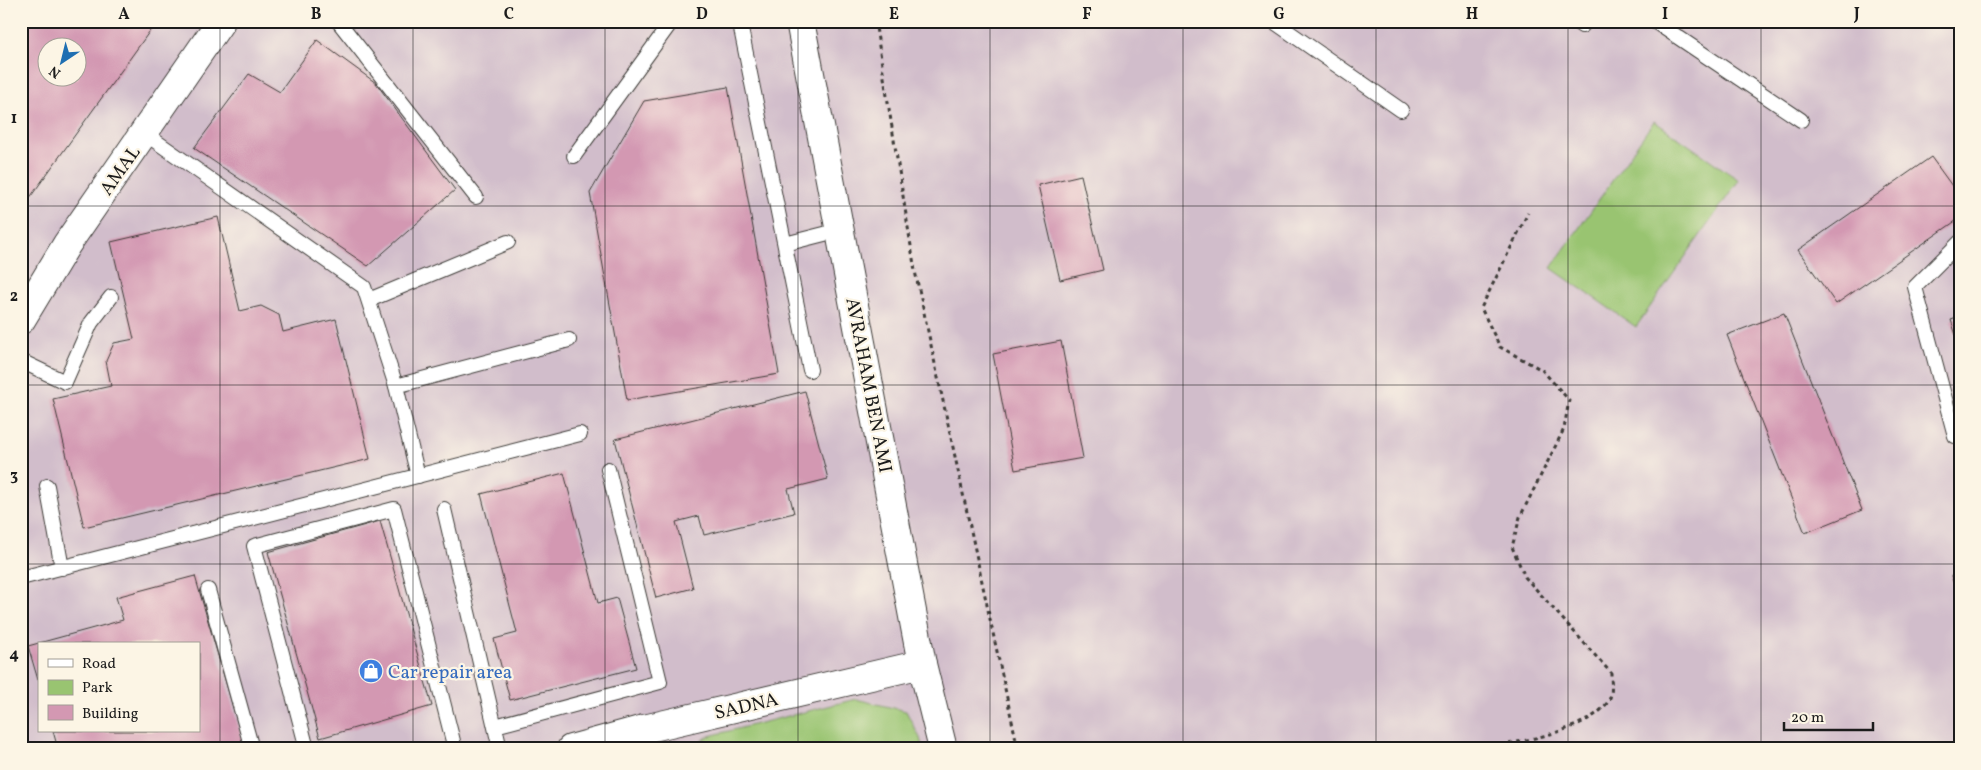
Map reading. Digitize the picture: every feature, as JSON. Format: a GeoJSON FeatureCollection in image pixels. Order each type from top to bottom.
{"type":"FeatureCollection","features":[{"type":"Feature","properties":{"kind":"street","name":"AMAL"},"geometry":{"type":"LineString","coordinates":[[21,320],[67,244],[221,21]]}},
{"type":"Feature","properties":{"kind":"street","name":"AVRAHAM BEN AMI"},"geometry":{"type":"LineString","coordinates":[[800,21],[922,664],[943,749]]}},
{"type":"Feature","properties":{"kind":"street","name":"SADNA"},"geometry":{"type":"LineString","coordinates":[[571,749],[644,729],[922,664]]}},
{"type":"Feature","properties":{"kind":"lane"},"geometry":{"type":"LineString","coordinates":[[338,21],[476,197]]}},
{"type":"Feature","properties":{"kind":"lane"},"geometry":{"type":"LineString","coordinates":[[574,156],[672,21]]}},
{"type":"Feature","properties":{"kind":"lane"},"geometry":{"type":"LineString","coordinates":[[1273,21],[1402,110]]}},
{"type":"Feature","properties":{"kind":"lane"},"geometry":{"type":"LineString","coordinates":[[1576,21],[1582,26],[1586,21]]}},
{"type":"Feature","properties":{"kind":"lane"},"geometry":{"type":"LineString","coordinates":[[1654,21],[1801,120]]}},
{"type":"Feature","properties":{"kind":"lane"},"geometry":{"type":"LineString","coordinates":[[741,29],[810,370]]}},
{"type":"Feature","properties":{"kind":"lane"},"geometry":{"type":"LineString","coordinates":[[144,133],[364,287],[396,386],[418,476]]}},
{"type":"Feature","properties":{"kind":"lane"},"geometry":{"type":"LineString","coordinates":[[785,244],[840,230]]}},
{"type":"Feature","properties":{"kind":"lane"},"geometry":{"type":"LineString","coordinates":[[369,300],[508,242]]}},
{"type":"Feature","properties":{"kind":"lane"},"geometry":{"type":"LineString","coordinates":[[1955,436],[1915,287],[1960,242]]}},
{"type":"Feature","properties":{"kind":"lane"},"geometry":{"type":"LineString","coordinates":[[21,360],[66,382],[91,323],[111,297]]}},
{"type":"Feature","properties":{"kind":"lane"},"geometry":{"type":"LineString","coordinates":[[396,386],[569,340]]}},
{"type":"Feature","properties":{"kind":"lane"},"geometry":{"type":"LineString","coordinates":[[21,578],[580,434]]}},
{"type":"Feature","properties":{"kind":"lane"},"geometry":{"type":"LineString","coordinates":[[495,726],[660,682],[608,470]]}},
{"type":"Feature","properties":{"kind":"lane"},"geometry":{"type":"LineString","coordinates":[[47,486],[62,568]]}},
{"type":"Feature","properties":{"kind":"lane"},"geometry":{"type":"LineString","coordinates":[[307,749],[254,546],[394,509],[455,749]]}},
{"type":"Feature","properties":{"kind":"lane"},"geometry":{"type":"LineString","coordinates":[[444,509],[500,749]]}},
{"type":"Feature","properties":{"kind":"lane"},"geometry":{"type":"LineString","coordinates":[[208,590],[252,749]]}},
{"type":"Feature","properties":{"kind":"path"},"geometry":{"type":"LineString","coordinates":[[875,21],[916,271],[1018,749]]}},
{"type":"Feature","properties":{"kind":"path"},"geometry":{"type":"LineString","coordinates":[[1486,749],[1573,727],[1598,713],[1610,698],[1611,673],[1525,577],[1512,547],[1520,518],[1564,429],[1570,400],[1542,370],[1500,347],[1481,308],[1528,213]]}},
{"type":"Feature","properties":{"kind":"shaded area"},"geometry":{"type":"Polygon","coordinates":[[[21,21],[1960,21],[1960,749],[21,749],[21,21]]]}},
{"type":"Feature","properties":{"kind":"green space"},"geometry":{"type":"Polygon","coordinates":[[[1654,121],[1739,180],[1636,327],[1551,268],[1654,121]]]}},
{"type":"Feature","properties":{"kind":"green space"},"geometry":{"type":"Polygon","coordinates":[[[856,699],[906,711],[920,738],[923,749],[694,749],[695,745],[709,736],[856,699]]]}},
{"type":"Feature","properties":{"kind":"building"},"geometry":{"type":"Polygon","coordinates":[[[21,21],[157,21],[21,210],[21,21]]]}},
{"type":"Feature","properties":{"kind":"building"},"geometry":{"type":"Polygon","coordinates":[[[317,40],[376,83],[455,190],[368,266],[194,148],[249,74],[280,92],[317,40]]]}},
{"type":"Feature","properties":{"kind":"building"},"geometry":{"type":"Polygon","coordinates":[[[728,87],[779,374],[627,400],[590,193],[644,101],[728,87]]]}},
{"type":"Feature","properties":{"kind":"building"},"geometry":{"type":"Polygon","coordinates":[[[1931,157],[1960,197],[1960,218],[1836,304],[1798,250],[1931,157]]]}},
{"type":"Feature","properties":{"kind":"building"},"geometry":{"type":"Polygon","coordinates":[[[1081,175],[1103,270],[1060,280],[1038,185],[1081,175]]]}},
{"type":"Feature","properties":{"kind":"building"},"geometry":{"type":"Polygon","coordinates":[[[218,217],[240,311],[261,306],[279,315],[283,332],[336,319],[370,459],[84,527],[53,399],[111,386],[106,361],[114,343],[134,339],[111,242],[218,217]]]}},
{"type":"Feature","properties":{"kind":"building"},"geometry":{"type":"Polygon","coordinates":[[[1784,313],[1862,510],[1805,533],[1727,335],[1784,313]]]}},
{"type":"Feature","properties":{"kind":"building"},"geometry":{"type":"Polygon","coordinates":[[[1960,317],[1960,344],[1959,344],[1951,320],[1960,317]]]}},
{"type":"Feature","properties":{"kind":"building"},"geometry":{"type":"Polygon","coordinates":[[[1061,341],[1083,458],[1015,470],[993,354],[1061,341]]]}},
{"type":"Feature","properties":{"kind":"building"},"geometry":{"type":"Polygon","coordinates":[[[805,391],[828,479],[788,489],[794,513],[704,535],[699,516],[676,522],[693,588],[656,598],[615,439],[805,391]]]}},
{"type":"Feature","properties":{"kind":"building"},"geometry":{"type":"Polygon","coordinates":[[[564,473],[598,603],[617,598],[636,668],[510,700],[494,639],[517,633],[481,494],[564,473]]]}},
{"type":"Feature","properties":{"kind":"building"},"geometry":{"type":"Polygon","coordinates":[[[380,521],[432,706],[320,738],[268,552],[380,521]]]}},
{"type":"Feature","properties":{"kind":"building"},"geometry":{"type":"Polygon","coordinates":[[[1960,573],[1960,600],[1951,576],[1960,573]]]}},
{"type":"Feature","properties":{"kind":"building"},"geometry":{"type":"Polygon","coordinates":[[[195,576],[245,749],[58,749],[53,732],[200,732],[200,642],[43,642],[123,620],[116,597],[195,576]]]}},
{"type":"Feature","properties":{"kind":"building"},"geometry":{"type":"Polygon","coordinates":[[[38,643],[38,680],[28,646],[38,643]]]}},
{"type":"Feature","properties":{"kind":"place","name":"Car repair area"},"geometry":{"type":"Point","coordinates":[371,671]}}]}
